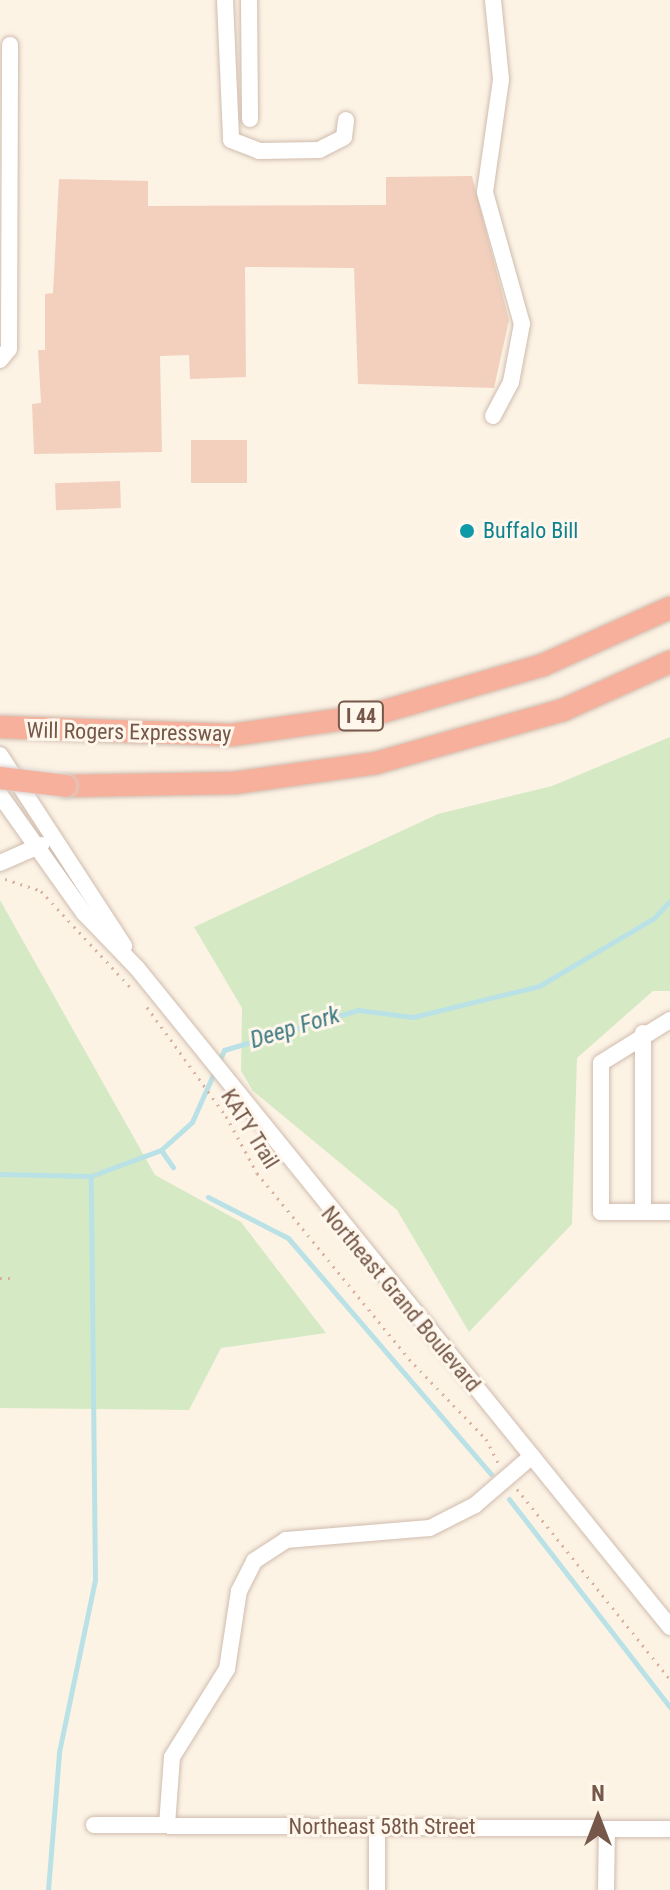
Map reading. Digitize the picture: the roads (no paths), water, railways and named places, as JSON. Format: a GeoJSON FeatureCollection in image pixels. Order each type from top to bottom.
{"type":"FeatureCollection","features":[{"type":"Feature","properties":{"kind":"highway","name":"Will Rogers Expressway"},"geometry":{"type":"LineString","coordinates":[[0,727],[34,733],[232,735],[371,715],[543,665],[670,608]]}},
{"type":"Feature","properties":{"kind":"highway","name":"I 44"},"geometry":{"type":"LineString","coordinates":[[0,778],[66,786],[234,783],[376,763],[563,710],[670,662]]}},
{"type":"Feature","properties":{"kind":"street"},"geometry":{"type":"LineString","coordinates":[[225,0],[225,118],[240,146],[298,153],[337,144],[346,120]]}},
{"type":"Feature","properties":{"kind":"street"},"geometry":{"type":"LineString","coordinates":[[249,0],[250,119]]}},
{"type":"Feature","properties":{"kind":"street"},"geometry":{"type":"LineString","coordinates":[[493,0],[501,69],[485,192],[522,324],[511,382],[493,416]]}},
{"type":"Feature","properties":{"kind":"street"},"geometry":{"type":"LineString","coordinates":[[0,360],[9,349],[10,45]]}},
{"type":"Feature","properties":{"kind":"street","name":"Northeast Grand Boulevard"},"geometry":{"type":"LineString","coordinates":[[0,755],[137,968]]}},
{"type":"Feature","properties":{"kind":"street","name":"Northeast Grand Boulevard"},"geometry":{"type":"LineString","coordinates":[[0,795],[35,850],[137,968],[237,1097],[670,1627]]}},
{"type":"Feature","properties":{"kind":"street"},"geometry":{"type":"LineString","coordinates":[[0,863],[35,850],[53,838]]}},
{"type":"Feature","properties":{"kind":"street"},"geometry":{"type":"LineString","coordinates":[[670,1020],[643,1033],[601,1063],[601,1212],[670,1212]]}},
{"type":"Feature","properties":{"kind":"street"},"geometry":{"type":"LineString","coordinates":[[643,1033],[643,1212]]}},
{"type":"Feature","properties":{"kind":"street"},"geometry":{"type":"LineString","coordinates":[[167,1825],[172,1757],[227,1669],[239,1591],[254,1561],[286,1540],[430,1528],[507,1478],[532,1456]]}},
{"type":"Feature","properties":{"kind":"street","name":"Northeast 58th Street"},"geometry":{"type":"LineString","coordinates":[[94,1825],[670,1829]]}},
{"type":"Feature","properties":{"kind":"street"},"geometry":{"type":"LineString","coordinates":[[377,1827],[377,1890]]}},
{"type":"Feature","properties":{"kind":"street"},"geometry":{"type":"LineString","coordinates":[[606,1890],[607,1829]]}},
{"type":"Feature","properties":{"kind":"waterway","name":"Deep Fork"},"geometry":{"type":"LineString","coordinates":[[0,1174],[91,1176],[161,1150],[192,1122],[224,1050],[358,1010],[413,1017],[539,986],[654,918],[670,901]]}},
{"type":"Feature","properties":{"kind":"waterway"},"geometry":{"type":"LineString","coordinates":[[161,1150],[173,1167]]}},
{"type":"Feature","properties":{"kind":"waterway"},"geometry":{"type":"LineString","coordinates":[[48,1890],[59,1752],[95,1580],[91,1176]]}},
{"type":"Feature","properties":{"kind":"waterway"},"geometry":{"type":"LineString","coordinates":[[208,1197],[288,1238],[491,1474]]}},
{"type":"Feature","properties":{"kind":"waterway"},"geometry":{"type":"LineString","coordinates":[[509,1499],[670,1707]]}},
{"type":"Feature","properties":{"kind":"place","name":"Buffalo Bill"},"geometry":{"type":"Point","coordinates":[467,531]}}]}
